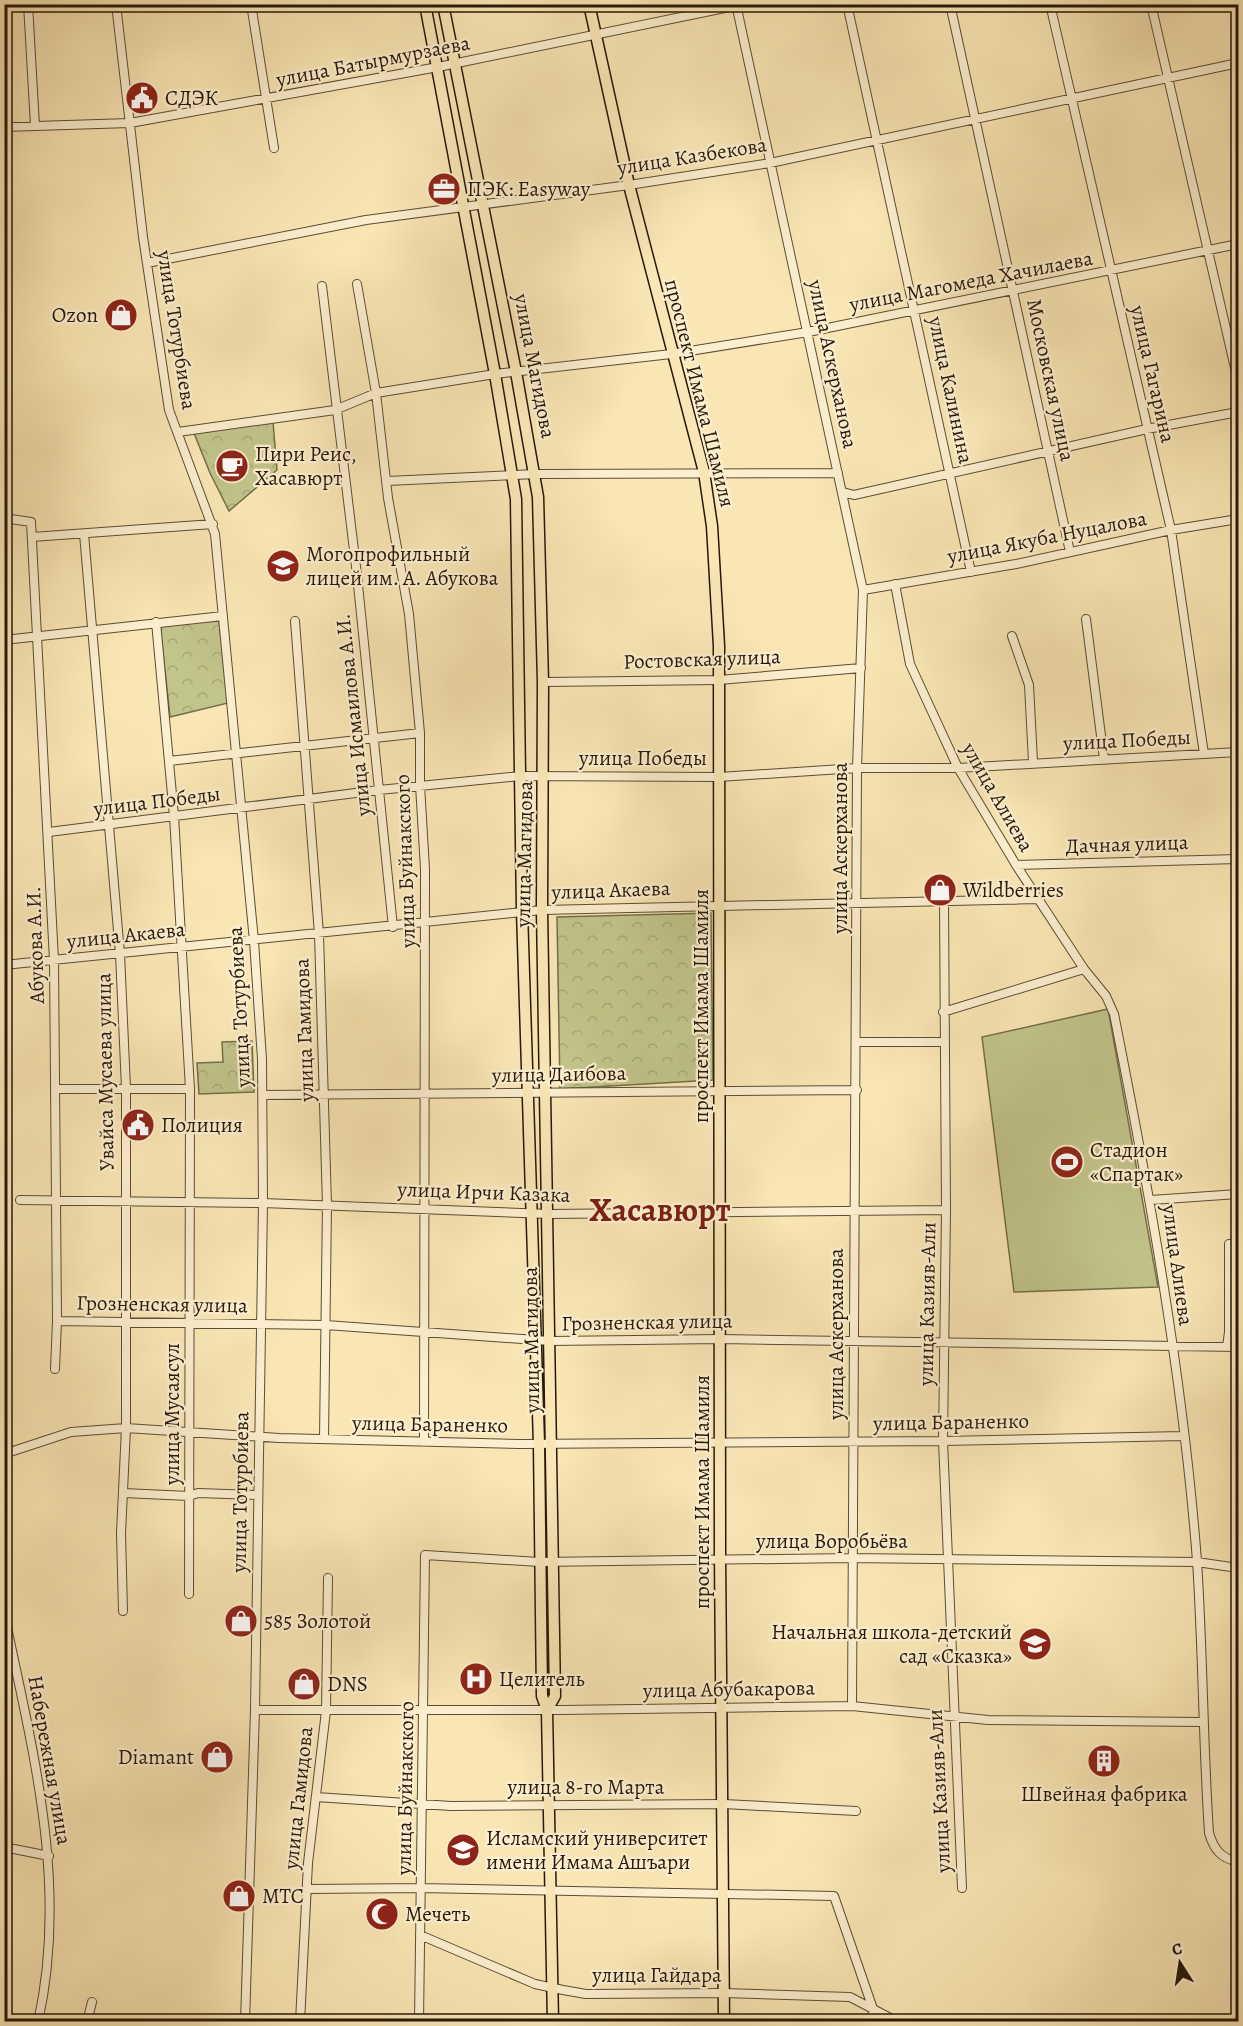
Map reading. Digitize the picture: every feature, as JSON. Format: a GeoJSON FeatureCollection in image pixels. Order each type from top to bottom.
{"type":"FeatureCollection","features":[{"type":"Feature","properties":{"kind":"main road","name":"улица Магидова"},"geometry":{"type":"LineString","coordinates":[[425,4],[514,476],[522,911],[539,1443],[542,1696],[547,1710],[553,2022]]}},
{"type":"Feature","properties":{"kind":"main road","name":"улица Магидова"},"geometry":{"type":"LineString","coordinates":[[443,4],[536,474],[545,776],[542,910],[555,1562],[555,1696],[547,1710]]}},
{"type":"Feature","properties":{"kind":"main road","name":"проспект Имама Шамиля"},"geometry":{"type":"LineString","coordinates":[[589,4],[629,185],[671,354],[704,472],[712,526],[719,680],[724,2022]]}},
{"type":"Feature","properties":{"kind":"street"},"geometry":{"type":"LineString","coordinates":[[28,4],[35,126]]}},
{"type":"Feature","properties":{"kind":"street","name":"улица Тотурбиева"},"geometry":{"type":"LineString","coordinates":[[116,4],[147,263],[169,410],[213,524],[254,941],[262,1095],[263,1203],[255,1710],[244,2022]]}},
{"type":"Feature","properties":{"kind":"street"},"geometry":{"type":"LineString","coordinates":[[251,4],[274,148]]}},
{"type":"Feature","properties":{"kind":"street","name":"улица Калинина"},"geometry":{"type":"LineString","coordinates":[[847,4],[916,311],[970,572]]}},
{"type":"Feature","properties":{"kind":"street","name":"Московская улица"},"geometry":{"type":"LineString","coordinates":[[950,4],[1070,552]]}},
{"type":"Feature","properties":{"kind":"street","name":"улица Гагарина"},"geometry":{"type":"LineString","coordinates":[[1050,4],[1171,530],[1204,754]]}},
{"type":"Feature","properties":{"kind":"street"},"geometry":{"type":"LineString","coordinates":[[1151,4],[1239,381]]}},
{"type":"Feature","properties":{"kind":"street","name":"улица Батырмурзаева"},"geometry":{"type":"LineString","coordinates":[[4,127],[130,123],[438,67],[739,5]]}},
{"type":"Feature","properties":{"kind":"street","name":"улица Аскерханова"},"geometry":{"type":"LineString","coordinates":[[739,5],[770,163],[863,590],[857,768],[852,1706]]}},
{"type":"Feature","properties":{"kind":"street","name":"улица Казбекова"},"geometry":{"type":"LineString","coordinates":[[147,263],[366,220],[629,185],[770,163],[1239,63]]}},
{"type":"Feature","properties":{"kind":"street","name":"улица Магомеда Хачилаева"},"geometry":{"type":"LineString","coordinates":[[178,432],[335,410],[376,393],[495,374],[671,354],[808,332],[1239,244]]}},
{"type":"Feature","properties":{"kind":"street","name":"улица Буйнакского"},"geometry":{"type":"LineString","coordinates":[[357,284],[376,393],[387,481],[409,614],[420,733],[420,785],[425,869],[424,1442]]}},
{"type":"Feature","properties":{"kind":"street","name":"улица Исмаилова А.И."},"geometry":{"type":"LineString","coordinates":[[322,286],[335,410],[357,576],[393,927]]}},
{"type":"Feature","properties":{"kind":"street"},"geometry":{"type":"LineString","coordinates":[[843,492],[854,495],[1147,429],[1239,412]]}},
{"type":"Feature","properties":{"kind":"street"},"geometry":{"type":"LineString","coordinates":[[387,481],[536,474],[838,473]]}},
{"type":"Feature","properties":{"kind":"street","name":"Абукова А.И."},"geometry":{"type":"LineString","coordinates":[[4,518],[31,522],[35,637],[50,832],[56,1089],[57,1321],[55,1369]]}},
{"type":"Feature","properties":{"kind":"street","name":"улица Якуба Нуцалова"},"geometry":{"type":"LineString","coordinates":[[863,590],[970,572],[1171,530],[1239,519]]}},
{"type":"Feature","properties":{"kind":"street"},"geometry":{"type":"LineString","coordinates":[[32,537],[213,524]]}},
{"type":"Feature","properties":{"kind":"street","name":"Увайса Мусаева улица"},"geometry":{"type":"LineString","coordinates":[[84,534],[120,954],[126,1089],[127,1322],[123,1611]]}},
{"type":"Feature","properties":{"kind":"street","name":"улица Алиева"},"geometry":{"type":"LineString","coordinates":[[894,584],[910,664],[958,768],[1016,865],[1040,898],[1084,969],[1106,996],[1114,1014],[1151,1200],[1183,1436],[1197,1562],[1202,1722],[1209,1833],[1214,1848],[1226,1859],[1239,1862]]}},
{"type":"Feature","properties":{"kind":"street"},"geometry":{"type":"LineString","coordinates":[[4,640],[223,616]]}},
{"type":"Feature","properties":{"kind":"street"},"geometry":{"type":"LineString","coordinates":[[1086,619],[1104,759]]}},
{"type":"Feature","properties":{"kind":"street","name":"улица Гамидова"},"geometry":{"type":"LineString","coordinates":[[295,621],[319,934],[325,1093],[327,1205],[324,1439]]}},
{"type":"Feature","properties":{"kind":"street","name":"улица Мусаясул"},"geometry":{"type":"LineString","coordinates":[[156,622],[170,761],[190,1089],[189,1594]]}},
{"type":"Feature","properties":{"kind":"street"},"geometry":{"type":"LineString","coordinates":[[1012,636],[1029,685],[1032,762]]}},
{"type":"Feature","properties":{"kind":"street","name":"Ростовская улица"},"geometry":{"type":"LineString","coordinates":[[543,682],[719,680],[861,668]]}},
{"type":"Feature","properties":{"kind":"street"},"geometry":{"type":"LineString","coordinates":[[170,761],[420,733]]}},
{"type":"Feature","properties":{"kind":"street","name":"улица Победы"},"geometry":{"type":"LineString","coordinates":[[50,832],[241,809],[309,798],[521,776],[719,777],[857,768],[958,768],[1239,752]]}},
{"type":"Feature","properties":{"kind":"street","name":"Дачная улица"},"geometry":{"type":"LineString","coordinates":[[1016,865],[1239,859]]}},
{"type":"Feature","properties":{"kind":"street","name":"улица Акаева"},"geometry":{"type":"LineString","coordinates":[[4,965],[393,927],[522,911],[1040,898]]}},
{"type":"Feature","properties":{"kind":"street","name":"улица Казияв-Али"},"geometry":{"type":"LineString","coordinates":[[944,900],[946,1210],[943,1441],[962,1888]]}},
{"type":"Feature","properties":{"kind":"street"},"geometry":{"type":"LineString","coordinates":[[943,1012],[1084,969]]}},
{"type":"Feature","properties":{"kind":"street"},"geometry":{"type":"LineString","coordinates":[[857,1042],[944,1042]]}},
{"type":"Feature","properties":{"kind":"street"},"geometry":{"type":"LineString","coordinates":[[56,1089],[190,1089]]}},
{"type":"Feature","properties":{"kind":"street","name":"улица Даибова"},"geometry":{"type":"LineString","coordinates":[[262,1095],[857,1090]]}},
{"type":"Feature","properties":{"kind":"street"},"geometry":{"type":"LineString","coordinates":[[1151,1200],[1239,1194]]}},
{"type":"Feature","properties":{"kind":"street","name":"улица Ирчи Казака"},"geometry":{"type":"LineString","coordinates":[[20,1200],[263,1203],[531,1214],[946,1210]]}},
{"type":"Feature","properties":{"kind":"street"},"geometry":{"type":"LineString","coordinates":[[1227,1347],[1229,1332],[1228,1244]]}},
{"type":"Feature","properties":{"kind":"street","name":"Грозненская улица"},"geometry":{"type":"LineString","coordinates":[[57,1321],[326,1325],[550,1341],[721,1338],[1239,1347]]}},
{"type":"Feature","properties":{"kind":"street","name":"улица Бараненко"},"geometry":{"type":"LineString","coordinates":[[4,1454],[71,1432],[126,1428],[259,1437],[539,1443],[853,1442],[1183,1436]]}},
{"type":"Feature","properties":{"kind":"street"},"geometry":{"type":"LineString","coordinates":[[123,1493],[189,1496],[198,1493],[258,1494]]}},
{"type":"Feature","properties":{"kind":"street","name":"улица Буйнакского"},"geometry":{"type":"LineString","coordinates":[[419,2022],[425,1555]]}},
{"type":"Feature","properties":{"kind":"street","name":"улица Воробьёва"},"geometry":{"type":"LineString","coordinates":[[425,1555],[539,1562],[851,1558],[1197,1562],[1239,1568]]}},
{"type":"Feature","properties":{"kind":"street","name":"улица Гамидова"},"geometry":{"type":"LineString","coordinates":[[300,2022],[306,1889],[326,1710],[328,1578]]}},
{"type":"Feature","properties":{"kind":"street","name":"Набережная улица"},"geometry":{"type":"LineString","coordinates":[[4,1613],[44,1809],[49,1856],[48,1979],[38,2022]]}},
{"type":"Feature","properties":{"kind":"street","name":"улица Абубакарова"},"geometry":{"type":"LineString","coordinates":[[255,1710],[547,1710],[852,1706],[992,1720],[1202,1722]]}},
{"type":"Feature","properties":{"kind":"street","name":"улица 8-го Марта"},"geometry":{"type":"LineString","coordinates":[[316,1797],[451,1806],[724,1804],[856,1812]]}},
{"type":"Feature","properties":{"kind":"street"},"geometry":{"type":"LineString","coordinates":[[8,1847],[49,1856]]}},
{"type":"Feature","properties":{"kind":"street"},"geometry":{"type":"LineString","coordinates":[[306,1889],[421,1888],[834,1896],[872,2006],[874,2022]]}},
{"type":"Feature","properties":{"kind":"street","name":"улица Гайдара"},"geometry":{"type":"LineString","coordinates":[[420,1935],[535,1984],[586,1994],[724,1993],[850,1996],[898,2022]]}},
{"type":"Feature","properties":{"kind":"street"},"geometry":{"type":"LineString","coordinates":[[87,2022],[92,2002]]}},
{"type":"Feature","properties":{"kind":"green space"},"geometry":{"type":"Polygon","coordinates":[[[273,422],[277,470],[229,511],[194,433],[273,422]]]}},
{"type":"Feature","properties":{"kind":"green space"},"geometry":{"type":"Polygon","coordinates":[[[219,620],[228,703],[170,717],[160,625],[219,620]]]}},
{"type":"Feature","properties":{"kind":"green space"},"geometry":{"type":"Polygon","coordinates":[[[711,913],[713,1080],[560,1089],[557,917],[711,913]]]}},
{"type":"Feature","properties":{"kind":"green space","name":"Стадион «Спартак»"},"geometry":{"type":"Polygon","coordinates":[[[1108,1009],[1158,1287],[1014,1292],[982,1037],[1108,1009]]]}},
{"type":"Feature","properties":{"kind":"green space"},"geometry":{"type":"Polygon","coordinates":[[[252,1041],[254,1092],[199,1094],[197,1063],[223,1062],[222,1042],[252,1041]]]}},
{"type":"Feature","properties":{"kind":"place","name":"СДЭК"},"geometry":{"type":"Point","coordinates":[142,98]}},
{"type":"Feature","properties":{"kind":"place","name":"ПЭК: Easyway"},"geometry":{"type":"Point","coordinates":[444,189]}},
{"type":"Feature","properties":{"kind":"place","name":"Ozon"},"geometry":{"type":"Point","coordinates":[121,315]}},
{"type":"Feature","properties":{"kind":"place","name":"Пири Реис, Хасавюрт"},"geometry":{"type":"Point","coordinates":[232,466]}},
{"type":"Feature","properties":{"kind":"place","name":"Могопрофильный лицей им. А. Абукова"},"geometry":{"type":"Point","coordinates":[283,566]}},
{"type":"Feature","properties":{"kind":"place","name":"Wildberries"},"geometry":{"type":"Point","coordinates":[940,890]}},
{"type":"Feature","properties":{"kind":"place","name":"Полиция"},"geometry":{"type":"Point","coordinates":[138,1125]}},
{"type":"Feature","properties":{"kind":"place","name":"Стадион «Спартак»"},"geometry":{"type":"Point","coordinates":[1067,1162]}},
{"type":"Feature","properties":{"kind":"place","name":"585 Золотой"},"geometry":{"type":"Point","coordinates":[241,1621]}},
{"type":"Feature","properties":{"kind":"place","name":"Начальная школа-детский сад «Сказка»"},"geometry":{"type":"Point","coordinates":[1035,1644]}},
{"type":"Feature","properties":{"kind":"place","name":"Целитель"},"geometry":{"type":"Point","coordinates":[476,1679]}},
{"type":"Feature","properties":{"kind":"place","name":"DNS"},"geometry":{"type":"Point","coordinates":[304,1684]}},
{"type":"Feature","properties":{"kind":"place","name":"Diamant"},"geometry":{"type":"Point","coordinates":[217,1757]}},
{"type":"Feature","properties":{"kind":"place","name":"Швейная фабрика"},"geometry":{"type":"Point","coordinates":[1104,1761]}},
{"type":"Feature","properties":{"kind":"place","name":"Исламский университет имени Имама Ашъари"},"geometry":{"type":"Point","coordinates":[463,1850]}},
{"type":"Feature","properties":{"kind":"place","name":"МТС"},"geometry":{"type":"Point","coordinates":[239,1896]}},
{"type":"Feature","properties":{"kind":"place","name":"Мечеть"},"geometry":{"type":"Point","coordinates":[382,1914]}},
{"type":"Feature","properties":{"kind":"district","name":"Хасавюрт"},"geometry":{"type":"Point","coordinates":[660,1209]}}]}
